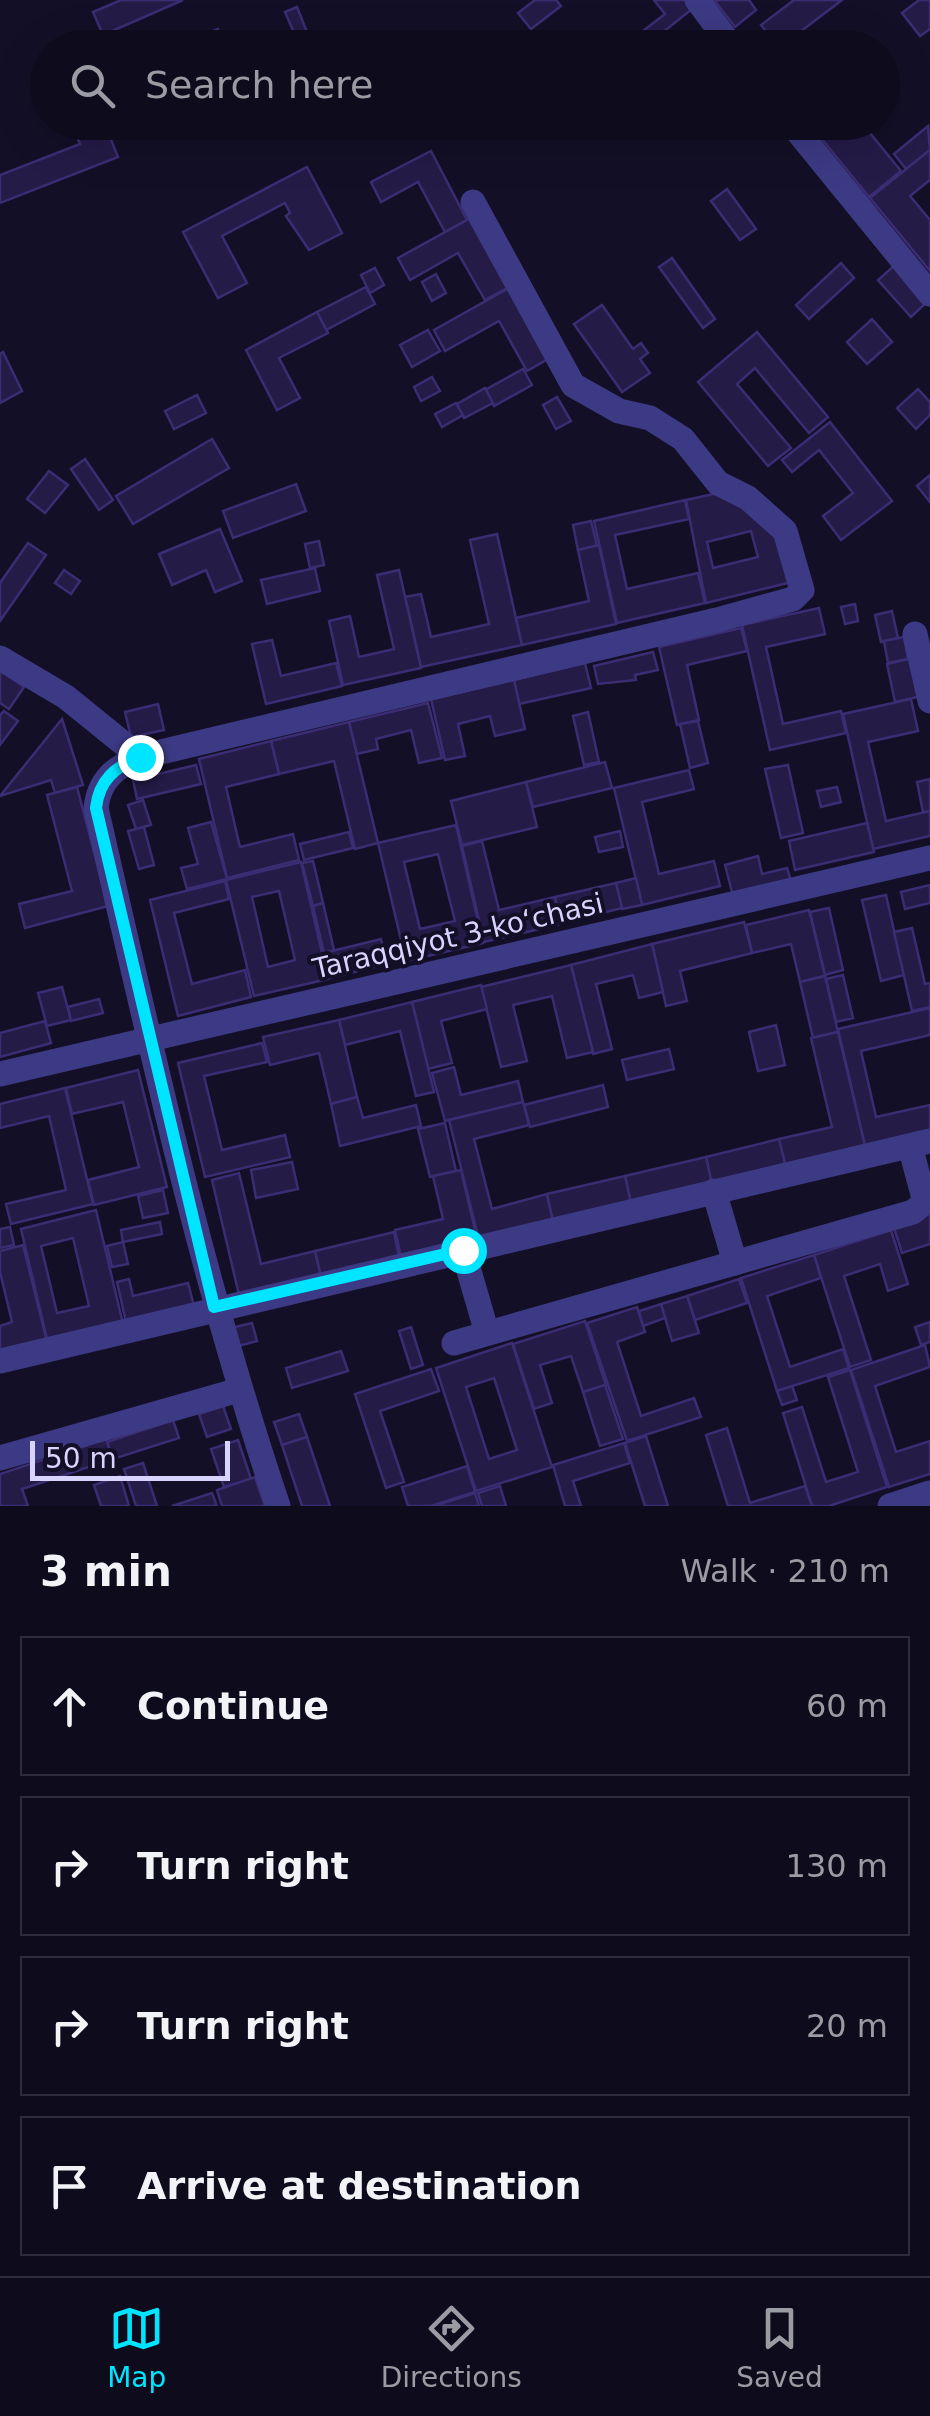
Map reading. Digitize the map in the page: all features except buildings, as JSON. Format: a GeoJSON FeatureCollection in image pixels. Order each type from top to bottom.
{"type":"FeatureCollection","features":[{"type":"Feature","properties":{"kind":"street"},"geometry":{"type":"LineString","coordinates":[[697,0],[720,30]]}},
{"type":"Feature","properties":{"kind":"street"},"geometry":{"type":"LineString","coordinates":[[805,140],[930,294]]}},
{"type":"Feature","properties":{"kind":"street"},"geometry":{"type":"LineString","coordinates":[[278,1506],[214,1307],[148,1038],[96,808],[97,795],[110,775],[140,757],[717,620],[793,600],[802,590],[785,531],[748,498],[718,483],[683,439],[650,418],[620,411],[573,385],[473,202]]}},
{"type":"Feature","properties":{"kind":"street"},"geometry":{"type":"LineString","coordinates":[[915,634],[930,701]]}},
{"type":"Feature","properties":{"kind":"street"},"geometry":{"type":"LineString","coordinates":[[0,658],[66,697],[140,757]]}},
{"type":"Feature","properties":{"kind":"street","name":"Taraqqiyot 3-koʻchasi"},"geometry":{"type":"LineString","coordinates":[[0,1074],[930,858]]}},
{"type":"Feature","properties":{"kind":"street"},"geometry":{"type":"LineString","coordinates":[[0,1360],[463,1250],[717,1203],[919,1151],[924,1196],[921,1208],[913,1212],[732,1256],[484,1324],[454,1343]]}},
{"type":"Feature","properties":{"kind":"street"},"geometry":{"type":"LineString","coordinates":[[717,1203],[732,1256]]}},
{"type":"Feature","properties":{"kind":"street"},"geometry":{"type":"LineString","coordinates":[[463,1250],[484,1324]]}},
{"type":"Feature","properties":{"kind":"street"},"geometry":{"type":"LineString","coordinates":[[0,1458],[239,1390]]}},
{"type":"Feature","properties":{"kind":"street"},"geometry":{"type":"LineString","coordinates":[[890,1506],[930,1493]]}},
{"type":"Feature","properties":{"kind":"route"},"geometry":{"type":"LineString","coordinates":[[140,757],[117,766],[102,784],[96,808],[214,1307],[463,1250]]}}]}
